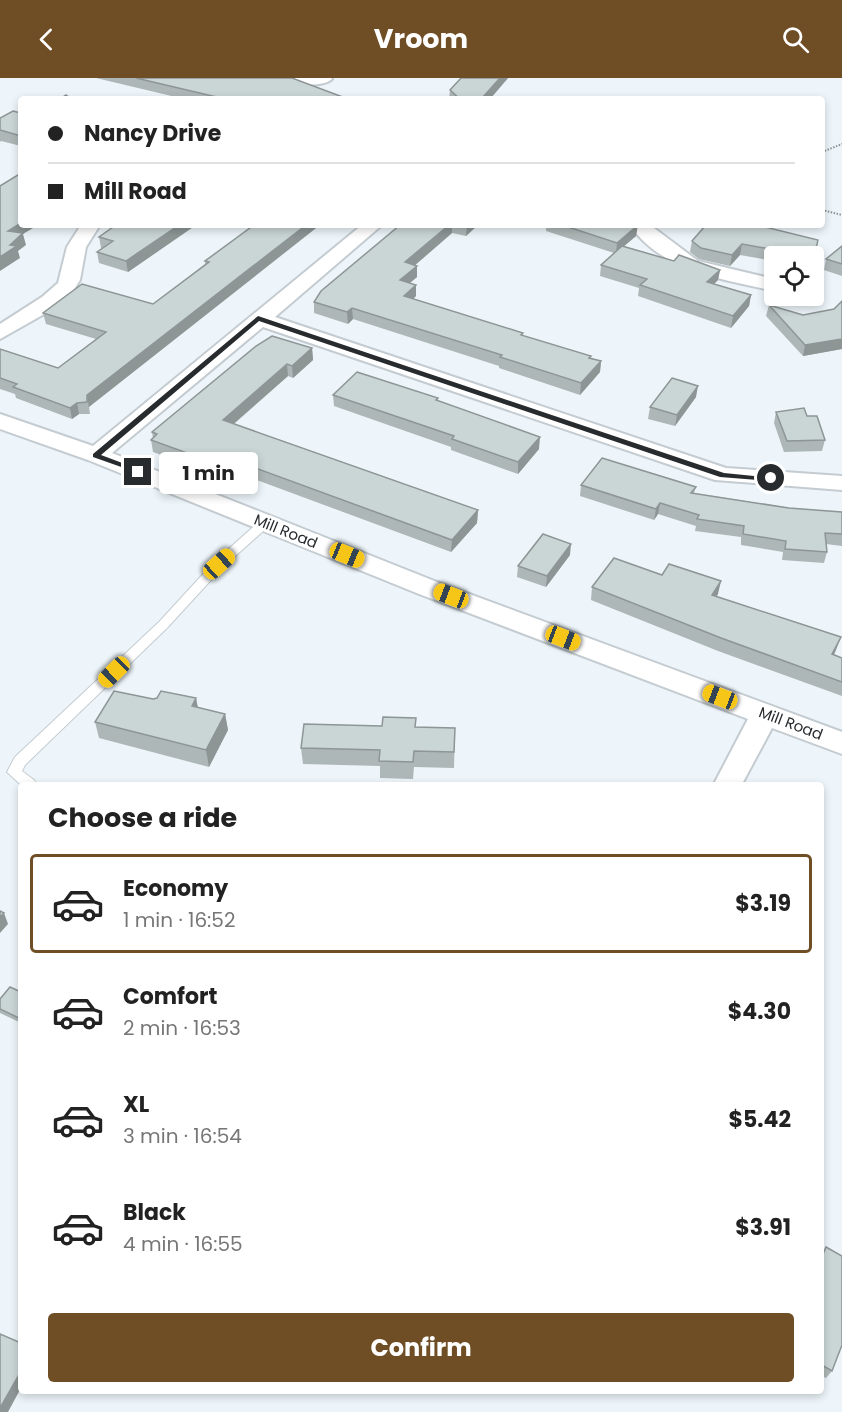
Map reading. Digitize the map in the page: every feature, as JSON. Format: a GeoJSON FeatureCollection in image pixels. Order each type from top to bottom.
{"type":"FeatureCollection","features":[{"type":"Feature","properties":{"kind":"street"},"geometry":{"type":"LineString","coordinates":[[293,78],[324,79]]}},
{"type":"Feature","properties":{"kind":"street"},"geometry":{"type":"LineString","coordinates":[[0,333],[58,293],[69,281],[74,249],[89,228]]}},
{"type":"Feature","properties":{"kind":"street"},"geometry":{"type":"LineString","coordinates":[[96,455],[258,318],[369,228]]}},
{"type":"Feature","properties":{"kind":"street"},"geometry":{"type":"LineString","coordinates":[[642,228],[668,250],[691,265],[764,283]]}},
{"type":"Feature","properties":{"kind":"street"},"geometry":{"type":"LineString","coordinates":[[258,318],[723,475],[842,483]]}},
{"type":"Feature","properties":{"kind":"street","name":"Mill Road"},"geometry":{"type":"LineString","coordinates":[[0,421],[96,455],[428,588],[842,743]]}},
{"type":"Feature","properties":{"kind":"street"},"geometry":{"type":"LineString","coordinates":[[729,782],[765,714]]}},
{"type":"Feature","properties":{"kind":"lane"},"geometry":{"type":"LineString","coordinates":[[26,782],[14,772],[20,761],[163,625],[219,564],[266,523]]}},
{"type":"Feature","properties":{"kind":"path"},"geometry":{"type":"LineString","coordinates":[[825,151],[842,144]]}},
{"type":"Feature","properties":{"kind":"path"},"geometry":{"type":"LineString","coordinates":[[825,211],[842,216]]}},
{"type":"Feature","properties":{"kind":"building"},"geometry":{"type":"Polygon","coordinates":[[[136,78],[292,78],[340,96],[212,96],[136,78]]]}},
{"type":"Feature","properties":{"kind":"building"},"geometry":{"type":"Polygon","coordinates":[[[461,78],[500,78],[484,96],[457,96],[450,90],[461,78]]]}},
{"type":"Feature","properties":{"kind":"building"},"geometry":{"type":"Polygon","coordinates":[[[13,111],[18,112],[18,135],[0,130],[0,118],[13,111]]]}},
{"type":"Feature","properties":{"kind":"building"},"geometry":{"type":"Polygon","coordinates":[[[18,175],[18,225],[8,231],[23,233],[10,245],[17,246],[0,257],[0,186],[18,175]]]}},
{"type":"Feature","properties":{"kind":"building"},"geometry":{"type":"Polygon","coordinates":[[[112,228],[175,228],[126,261],[97,252],[113,241],[99,237],[112,228]]]}},
{"type":"Feature","properties":{"kind":"building"},"geometry":{"type":"Polygon","coordinates":[[[250,228],[302,228],[87,395],[87,402],[77,403],[70,408],[13,387],[17,384],[0,378],[0,349],[58,368],[106,332],[43,313],[82,284],[153,304],[209,262],[205,261],[250,228]]]}},
{"type":"Feature","properties":{"kind":"building"},"geometry":{"type":"Polygon","coordinates":[[[396,228],[445,228],[405,262],[417,266],[400,280],[416,285],[404,296],[523,333],[521,335],[601,361],[581,383],[500,357],[502,355],[352,308],[347,312],[314,302],[321,291],[396,228]]]}},
{"type":"Feature","properties":{"kind":"building"},"geometry":{"type":"Polygon","coordinates":[[[571,228],[634,228],[617,243],[571,228]]]}},
{"type":"Feature","properties":{"kind":"building"},"geometry":{"type":"Polygon","coordinates":[[[703,228],[769,228],[818,240],[817,246],[764,246],[764,248],[742,244],[732,255],[701,248],[692,241],[703,228]]]}},
{"type":"Feature","properties":{"kind":"building"},"geometry":{"type":"Polygon","coordinates":[[[622,246],[674,261],[679,255],[720,270],[707,282],[751,295],[733,316],[640,285],[647,279],[601,265],[622,246]]]}},
{"type":"Feature","properties":{"kind":"building"},"geometry":{"type":"Polygon","coordinates":[[[842,246],[842,264],[826,259],[842,246]]]}},
{"type":"Feature","properties":{"kind":"building"},"geometry":{"type":"Polygon","coordinates":[[[842,301],[842,339],[805,345],[770,306],[803,315],[834,309],[842,301]]]}},
{"type":"Feature","properties":{"kind":"building"},"geometry":{"type":"Polygon","coordinates":[[[272,336],[312,348],[292,366],[287,364],[223,420],[478,510],[452,540],[217,454],[198,457],[151,440],[157,434],[152,432],[256,346],[272,336]]]}},
{"type":"Feature","properties":{"kind":"building"},"geometry":{"type":"Polygon","coordinates":[[[357,372],[438,398],[436,400],[540,437],[518,462],[452,439],[454,436],[333,395],[357,372]]]}},
{"type":"Feature","properties":{"kind":"building"},"geometry":{"type":"Polygon","coordinates":[[[672,378],[698,386],[677,415],[650,407],[672,378]]]}},
{"type":"Feature","properties":{"kind":"building"},"geometry":{"type":"Polygon","coordinates":[[[804,408],[807,416],[817,416],[825,440],[787,441],[776,412],[804,408]]]}},
{"type":"Feature","properties":{"kind":"building"},"geometry":{"type":"Polygon","coordinates":[[[602,458],[696,487],[691,493],[789,508],[842,512],[842,534],[825,533],[827,552],[785,549],[786,541],[743,534],[744,526],[697,519],[699,515],[660,503],[656,509],[581,485],[602,458]]]}},
{"type":"Feature","properties":{"kind":"building"},"geometry":{"type":"Polygon","coordinates":[[[543,534],[571,544],[547,576],[518,566],[543,534]]]}},
{"type":"Feature","properties":{"kind":"building"},"geometry":{"type":"Polygon","coordinates":[[[614,558],[662,575],[669,564],[721,581],[712,595],[841,637],[832,654],[842,658],[842,682],[721,638],[592,587],[614,558]]]}},
{"type":"Feature","properties":{"kind":"building"},"geometry":{"type":"Polygon","coordinates":[[[114,691],[153,699],[157,698],[161,691],[196,698],[192,706],[225,714],[206,750],[95,722],[114,691]]]}},
{"type":"Feature","properties":{"kind":"building"},"geometry":{"type":"Polygon","coordinates":[[[383,717],[416,718],[415,727],[455,728],[454,752],[414,751],[413,762],[379,761],[380,750],[301,748],[304,724],[382,726],[383,717]]]}},
{"type":"Feature","properties":{"kind":"building"},"geometry":{"type":"Polygon","coordinates":[[[10,987],[18,991],[18,1018],[0,1009],[0,999],[10,987]]]}},
{"type":"Feature","properties":{"kind":"building"},"geometry":{"type":"Polygon","coordinates":[[[826,1247],[842,1256],[842,1345],[832,1371],[824,1366],[824,1252],[826,1247]]]}},
{"type":"Feature","properties":{"kind":"building"},"geometry":{"type":"Polygon","coordinates":[[[0,1334],[18,1342],[18,1376],[0,1408],[0,1334]]]}},
{"type":"Feature","properties":{"kind":"route"},"geometry":{"type":"LineString","coordinates":[[138,472],[96,455],[258,318],[723,475],[771,478]]}}]}
